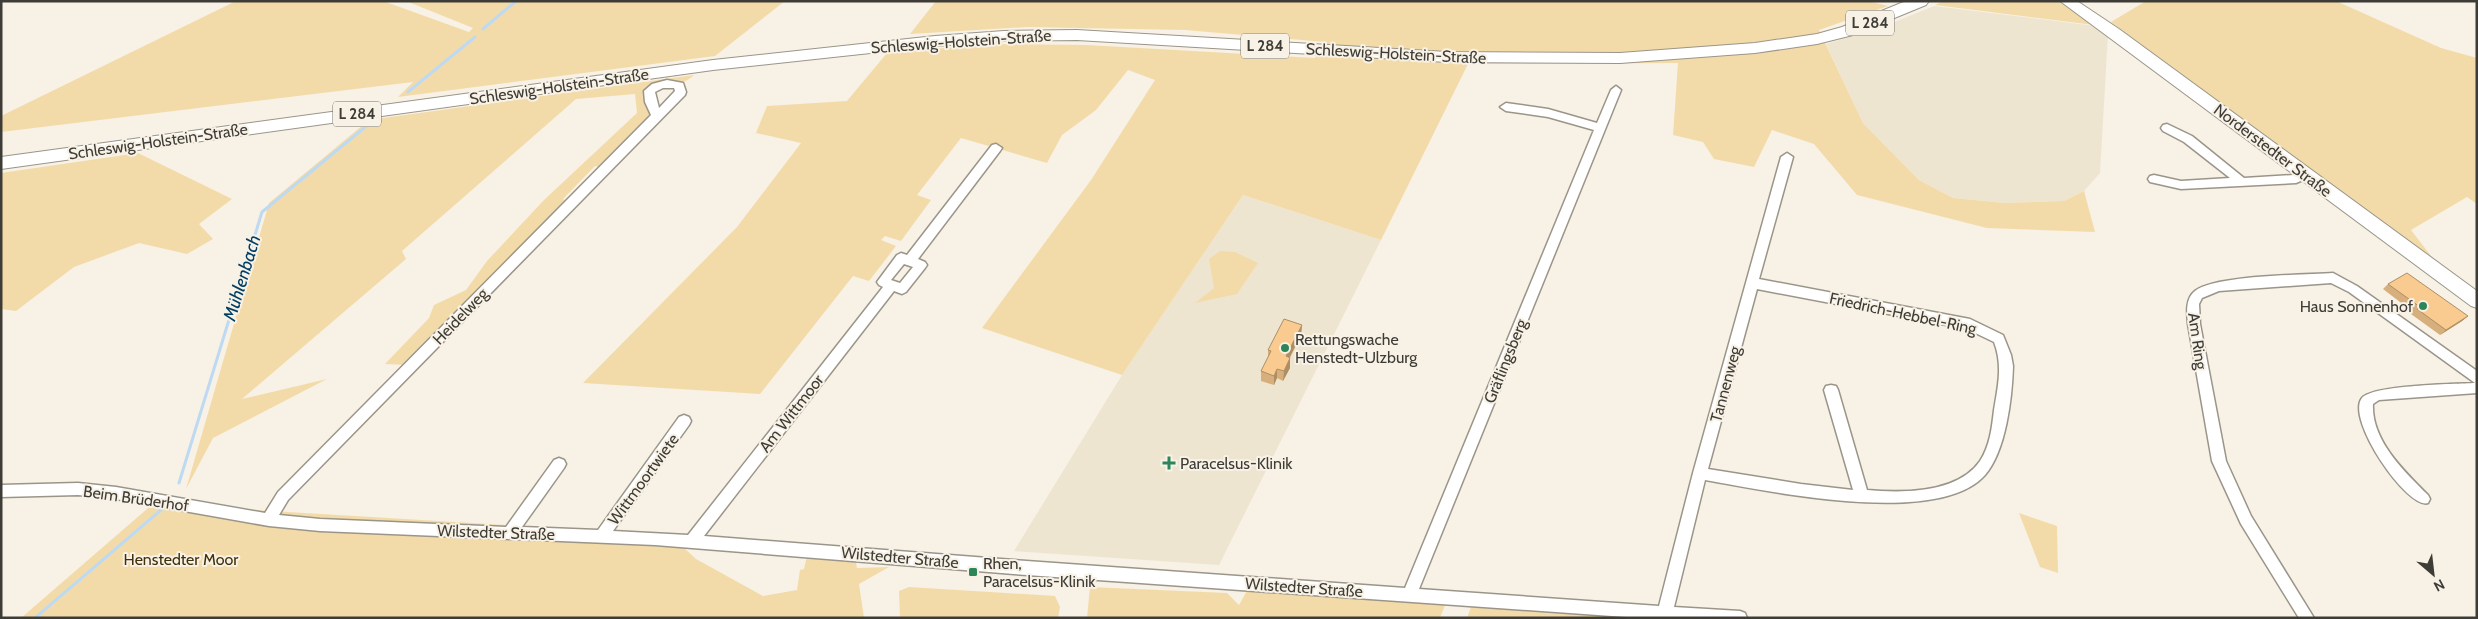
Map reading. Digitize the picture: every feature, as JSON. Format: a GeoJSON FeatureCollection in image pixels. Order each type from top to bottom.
{"type":"FeatureCollection","features":[{"type":"Feature","properties":{"kind":"main road","name":"Schleswig-Holstein-Straße"},"geometry":{"type":"LineString","coordinates":[[1,163],[713,65],[935,41],[1004,36],[1077,35],[1455,57],[1620,58],[1755,48],[1817,39],[1873,22],[1920,1]]}},
{"type":"Feature","properties":{"kind":"street","name":"Norderstedter Straße"},"geometry":{"type":"LineString","coordinates":[[2067,1],[2114,32],[2477,301]]}},
{"type":"Feature","properties":{"kind":"street","name":"Gräflingsberg"},"geometry":{"type":"LineString","coordinates":[[1410,594],[1616,90]]}},
{"type":"Feature","properties":{"kind":"street"},"geometry":{"type":"LineString","coordinates":[[1506,107],[1548,113],[1600,128]]}},
{"type":"Feature","properties":{"kind":"street","name":"Heidelweg"},"geometry":{"type":"LineString","coordinates":[[269,520],[283,496],[657,116]]}},
{"type":"Feature","properties":{"kind":"street"},"geometry":{"type":"LineString","coordinates":[[2167,128],[2188,139],[2242,182]]}},
{"type":"Feature","properties":{"kind":"street","name":"Am Wittmoor"},"geometry":{"type":"LineString","coordinates":[[692,541],[892,285],[902,289],[921,265],[910,261],[996,148]]}},
{"type":"Feature","properties":{"kind":"street","name":"Tannenweg"},"geometry":{"type":"LineString","coordinates":[[1665,612],[1700,473],[1787,157]]}},
{"type":"Feature","properties":{"kind":"street"},"geometry":{"type":"LineString","coordinates":[[2154,179],[2181,186],[2296,179],[2306,174]]}},
{"type":"Feature","properties":{"kind":"street","name":"Am Ring"},"geometry":{"type":"LineString","coordinates":[[2307,617],[2243,516],[2219,461],[2194,324],[2193,304],[2198,295],[2218,286],[2333,278],[2353,289],[2477,378]]}},
{"type":"Feature","properties":{"kind":"street","name":"Friedrich-Hebbel-Ring"},"geometry":{"type":"LineString","coordinates":[[1700,473],[1784,487],[1861,496],[1917,497],[1956,487],[1978,472],[1995,450],[2006,360],[1998,339],[1970,324],[1753,282]]}},
{"type":"Feature","properties":{"kind":"street"},"geometry":{"type":"LineString","coordinates":[[2423,499],[2399,476],[2380,446],[2368,421],[2365,408],[2367,401],[2377,395],[2477,388]]}},
{"type":"Feature","properties":{"kind":"street"},"geometry":{"type":"LineString","coordinates":[[1832,390],[1861,496]]}},
{"type":"Feature","properties":{"kind":"street","name":"Wittmoortwiete"},"geometry":{"type":"LineString","coordinates":[[601,537],[684,421]]}},
{"type":"Feature","properties":{"kind":"street"},"geometry":{"type":"LineString","coordinates":[[510,533],[559,464]]}},
{"type":"Feature","properties":{"kind":"street","name":"Beim Brüderhof"},"geometry":{"type":"LineString","coordinates":[[1,491],[78,489],[116,493],[269,520]]}},
{"type":"Feature","properties":{"kind":"street","name":"Wilstedter Straße"},"geometry":{"type":"LineString","coordinates":[[269,520],[320,525],[692,541],[1014,567],[1740,618]]}},
{"type":"Feature","properties":{"kind":"shaded area"},"geometry":{"type":"Polygon","coordinates":[[[1934,6],[2096,26],[2108,34],[2100,173],[2084,191],[2064,201],[2005,203],[1953,198],[1919,180],[1863,123],[1826,44],[1887,25],[1934,6]]]}},
{"type":"Feature","properties":{"kind":"shaded area","name":"Paracelsus-Klinik"},"geometry":{"type":"Polygon","coordinates":[[[1243,195],[1381,240],[1219,565],[1014,551],[1122,375],[1243,195]]]}},
{"type":"Feature","properties":{"kind":"green space"},"geometry":{"type":"Polygon","coordinates":[[[236,1],[383,1],[469,32],[473,28],[406,1],[785,1],[715,56],[398,97],[413,82],[1,132],[1,116],[236,1]]]}},
{"type":"Feature","properties":{"kind":"green space"},"geometry":{"type":"Polygon","coordinates":[[[936,1],[1868,1],[1888,6],[1819,30],[1863,123],[1919,180],[1953,198],[2005,203],[2064,201],[2084,191],[2095,232],[1987,228],[1857,195],[1814,144],[1772,130],[1754,167],[1714,159],[1703,142],[1673,135],[1678,63],[1468,64],[1381,240],[1243,195],[1122,375],[982,328],[1091,180],[1155,80],[1128,70],[1096,110],[1062,135],[1047,163],[961,138],[917,195],[931,200],[901,241],[885,236],[881,240],[896,246],[869,281],[853,276],[760,394],[583,383],[737,227],[801,143],[756,133],[767,106],[847,101],[887,53],[991,44],[1087,45],[1315,58],[1325,42],[1185,30],[1027,27],[910,34],[936,1]]]}},
{"type":"Feature","properties":{"kind":"green space"},"geometry":{"type":"Polygon","coordinates":[[[1943,1],[2058,1],[2094,25],[1935,5],[1943,1]]]}},
{"type":"Feature","properties":{"kind":"green space"},"geometry":{"type":"Polygon","coordinates":[[[2146,1],[2336,1],[2441,48],[2477,58],[2477,204],[2467,197],[2411,230],[2438,265],[2111,22],[2146,1]]]}},
{"type":"Feature","properties":{"kind":"green space"},"geometry":{"type":"Polygon","coordinates":[[[694,75],[681,83],[655,85],[653,116],[602,168],[595,166],[563,199],[568,202],[408,365],[385,364],[429,318],[434,305],[466,290],[487,261],[544,200],[637,113],[635,94],[576,99],[402,251],[406,259],[242,399],[327,379],[213,438],[186,489],[269,203],[369,120],[694,75]]]}},
{"type":"Feature","properties":{"kind":"green space"},"geometry":{"type":"Polygon","coordinates":[[[138,153],[232,199],[199,224],[213,239],[187,254],[139,243],[74,267],[16,311],[1,309],[1,173],[138,153]]]}},
{"type":"Feature","properties":{"kind":"green space"},"geometry":{"type":"Polygon","coordinates":[[[1220,251],[1235,252],[1258,263],[1237,294],[1195,303],[1214,288],[1209,259],[1220,251]]]}},
{"type":"Feature","properties":{"kind":"green space","name":"Henstedter Moor"},"geometry":{"type":"Polygon","coordinates":[[[162,496],[238,509],[670,535],[696,559],[763,596],[797,590],[800,570],[804,569],[807,556],[855,557],[857,568],[889,567],[859,584],[864,618],[21,618],[162,496]]]}},
{"type":"Feature","properties":{"kind":"green space"},"geometry":{"type":"Polygon","coordinates":[[[2019,513],[2057,526],[2058,573],[2040,567],[2019,513]]]}},
{"type":"Feature","properties":{"kind":"green space"},"geometry":{"type":"Polygon","coordinates":[[[909,587],[1055,596],[1060,607],[1058,618],[900,618],[899,591],[909,587]]]}},
{"type":"Feature","properties":{"kind":"green space"},"geometry":{"type":"Polygon","coordinates":[[[1090,587],[1227,593],[1239,605],[1248,589],[1361,594],[1445,605],[1440,618],[1087,618],[1090,587]]]}},
{"type":"Feature","properties":{"kind":"green space"},"geometry":{"type":"Polygon","coordinates":[[[1471,607],[1650,618],[1467,618],[1471,607]]]}},
{"type":"Feature","properties":{"kind":"building","name":"Haus Sonnenhof"},"geometry":{"type":"Polygon","coordinates":[[[2407,273],[2468,316],[2446,330],[2417,309],[2420,307],[2388,284],[2407,273]]]}},
{"type":"Feature","properties":{"kind":"building","name":"Rettungswache Henstedt-Ulzburg"},"geometry":{"type":"Polygon","coordinates":[[[1284,319],[1302,325],[1286,356],[1290,358],[1284,371],[1277,369],[1274,376],[1261,371],[1271,351],[1268,350],[1284,319]]]}},
{"type":"Feature","properties":{"kind":"waterway","name":"Mühlenbach"},"geometry":{"type":"LineString","coordinates":[[483,29],[516,1]]}},
{"type":"Feature","properties":{"kind":"waterway","name":"Mühlenbach"},"geometry":{"type":"LineString","coordinates":[[408,92],[475,37]]}},
{"type":"Feature","properties":{"kind":"waterway","name":"Mühlenbach"},"geometry":{"type":"LineString","coordinates":[[179,483],[262,212],[375,119]]}},
{"type":"Feature","properties":{"kind":"waterway","name":"Mühlenbach"},"geometry":{"type":"LineString","coordinates":[[35,618],[161,510]]}},
{"type":"Feature","properties":{"kind":"place","name":"Haus Sonnenhof"},"geometry":{"type":"Point","coordinates":[2423,306]}},
{"type":"Feature","properties":{"kind":"place","name":"Rettungswache Henstedt-Ulzburg"},"geometry":{"type":"Point","coordinates":[1285,348]}},
{"type":"Feature","properties":{"kind":"place","name":"Paracelsus-Klinik"},"geometry":{"type":"Point","coordinates":[1169,463]}},
{"type":"Feature","properties":{"kind":"place","name":"Rhen, Paracelsus-Klinik"},"geometry":{"type":"Point","coordinates":[973,572]}}]}
